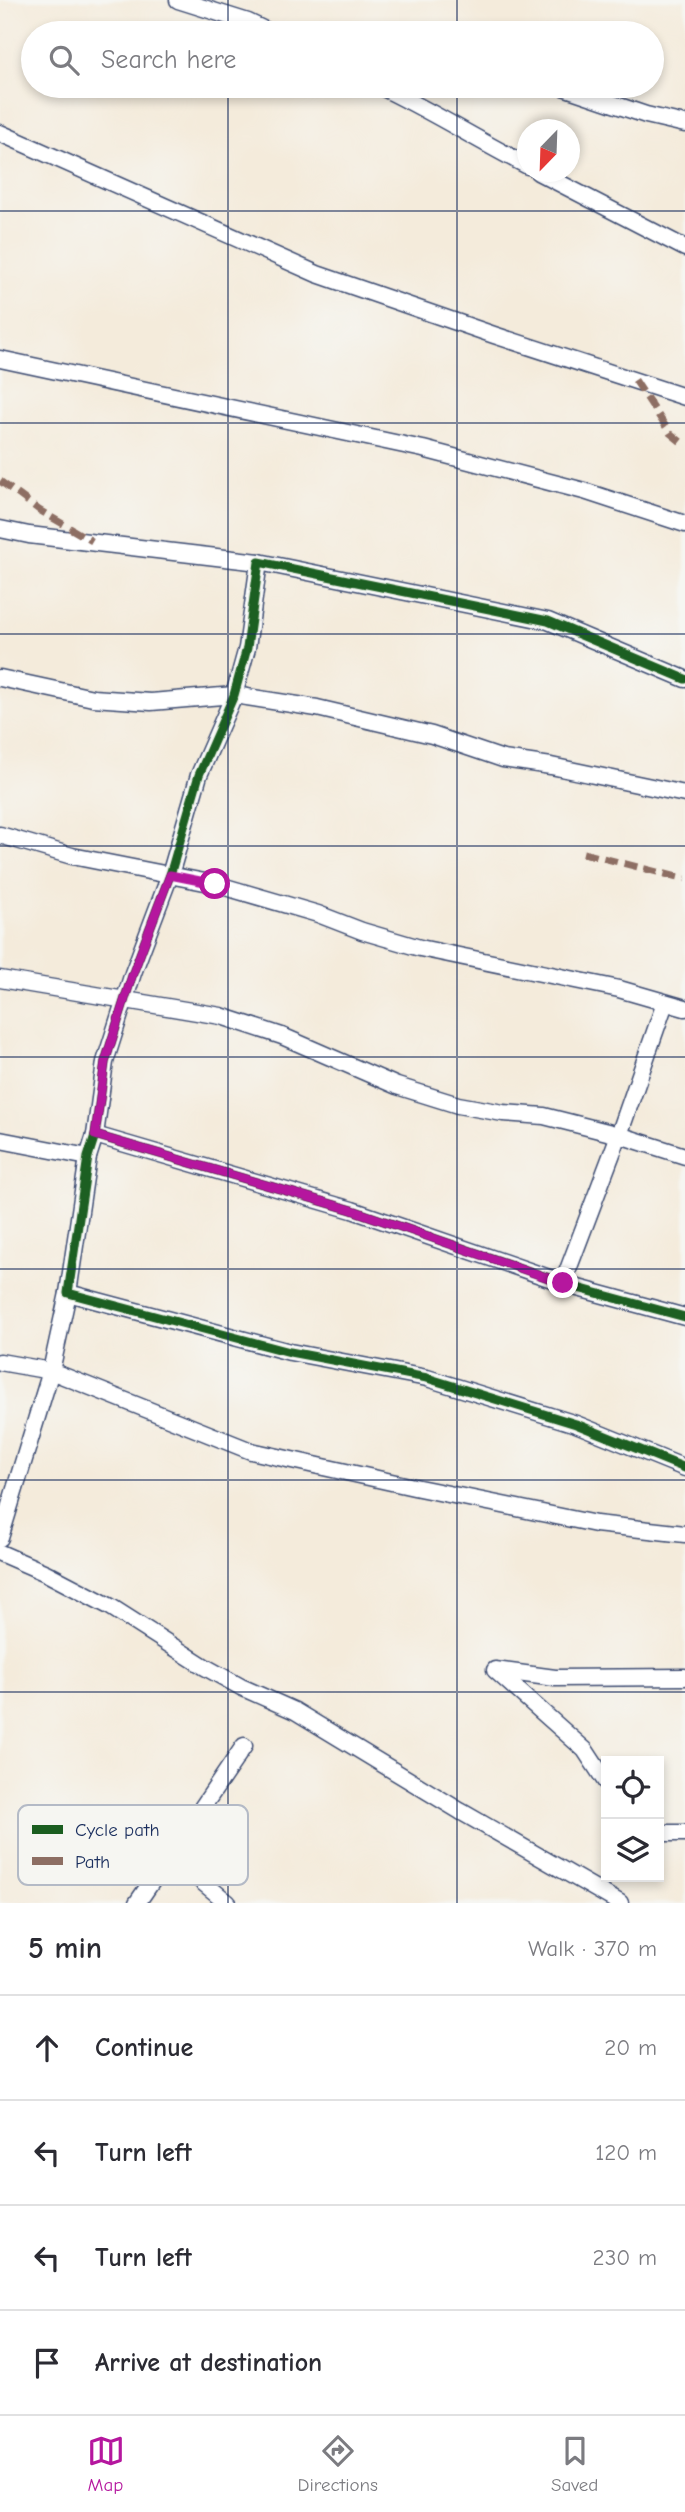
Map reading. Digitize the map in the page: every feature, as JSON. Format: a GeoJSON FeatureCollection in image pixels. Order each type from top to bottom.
{"type":"FeatureCollection","features":[{"type":"Feature","properties":{"kind":"street"},"geometry":{"type":"LineString","coordinates":[[178,0],[245,21]]}},
{"type":"Feature","properties":{"kind":"street"},"geometry":{"type":"LineString","coordinates":[[404,98],[517,161]]}},
{"type":"Feature","properties":{"kind":"street"},"geometry":{"type":"LineString","coordinates":[[596,98],[646,115],[685,124]]}},
{"type":"Feature","properties":{"kind":"street"},"geometry":{"type":"LineString","coordinates":[[0,133],[317,274],[685,397]]}},
{"type":"Feature","properties":{"kind":"street"},"geometry":{"type":"LineString","coordinates":[[557,182],[685,248]]}},
{"type":"Feature","properties":{"kind":"street"},"geometry":{"type":"LineString","coordinates":[[0,359],[423,449],[584,491],[685,524]]}},
{"type":"Feature","properties":{"kind":"street"},"geometry":{"type":"LineString","coordinates":[[0,529],[29,535],[259,562],[548,621],[685,679]]}},
{"type":"Feature","properties":{"kind":"street"},"geometry":{"type":"LineString","coordinates":[[0,1538],[51,1371],[68,1293],[105,1062],[124,1000],[170,875],[199,775],[234,695],[247,648],[259,562]]}},
{"type":"Feature","properties":{"kind":"street"},"geometry":{"type":"LineString","coordinates":[[0,678],[104,699],[151,702],[234,695],[317,708],[432,735],[503,759],[551,766],[685,794]]}},
{"type":"Feature","properties":{"kind":"street"},"geometry":{"type":"LineString","coordinates":[[0,835],[72,856],[215,884],[420,948],[619,989],[685,1009]]}},
{"type":"Feature","properties":{"kind":"street"},"geometry":{"type":"LineString","coordinates":[[0,979],[221,1016],[282,1036],[397,1086],[458,1105],[544,1116],[619,1135],[685,1156]]}},
{"type":"Feature","properties":{"kind":"street"},"geometry":{"type":"LineString","coordinates":[[563,1283],[665,1003]]}},
{"type":"Feature","properties":{"kind":"street"},"geometry":{"type":"LineString","coordinates":[[95,1135],[352,1210],[563,1283],[685,1317]]}},
{"type":"Feature","properties":{"kind":"street"},"geometry":{"type":"LineString","coordinates":[[0,1140],[88,1157]]}},
{"type":"Feature","properties":{"kind":"street"},"geometry":{"type":"LineString","coordinates":[[68,1293],[290,1352],[426,1378],[576,1424],[685,1468]]}},
{"type":"Feature","properties":{"kind":"street"},"geometry":{"type":"LineString","coordinates":[[0,1362],[51,1371],[251,1451],[414,1488],[596,1524],[685,1534]]}},
{"type":"Feature","properties":{"kind":"street"},"geometry":{"type":"LineString","coordinates":[[0,1553],[100,1601],[205,1667],[295,1711],[460,1811],[620,1903]]}},
{"type":"Feature","properties":{"kind":"street"},"geometry":{"type":"LineString","coordinates":[[601,1775],[584,1750],[495,1670],[555,1678],[685,1677]]}},
{"type":"Feature","properties":{"kind":"street"},"geometry":{"type":"LineString","coordinates":[[204,1805],[244,1746]]}},
{"type":"Feature","properties":{"kind":"street"},"geometry":{"type":"LineString","coordinates":[[664,1833],[685,1833]]}},
{"type":"Feature","properties":{"kind":"street"},"geometry":{"type":"LineString","coordinates":[[137,1903],[149,1885]]}},
{"type":"Feature","properties":{"kind":"street"},"geometry":{"type":"LineString","coordinates":[[206,1885],[228,1903]]}},
{"type":"Feature","properties":{"kind":"marked path"},"geometry":{"type":"LineString","coordinates":[[635,380],[670,433],[685,445]]}},
{"type":"Feature","properties":{"kind":"marked path"},"geometry":{"type":"LineString","coordinates":[[0,481],[39,510],[92,541]]}},
{"type":"Feature","properties":{"kind":"marked path"},"geometry":{"type":"LineString","coordinates":[[583,853],[685,879]]}},
{"type":"Feature","properties":{"kind":"cycle path"},"geometry":{"type":"LineString","coordinates":[[95,1135],[105,1062],[133,973],[170,875],[199,775],[234,695],[247,648],[259,562],[548,621],[685,679]]}},
{"type":"Feature","properties":{"kind":"cycle path"},"geometry":{"type":"LineString","coordinates":[[685,1317],[578,1288],[352,1210],[95,1135],[88,1157],[68,1293],[290,1352],[427,1378],[576,1424],[685,1468]]}},
{"type":"Feature","properties":{"kind":"route"},"geometry":{"type":"LineString","coordinates":[[215,884],[170,875],[133,973],[105,1062],[95,1135],[352,1210],[563,1283]]}}]}
